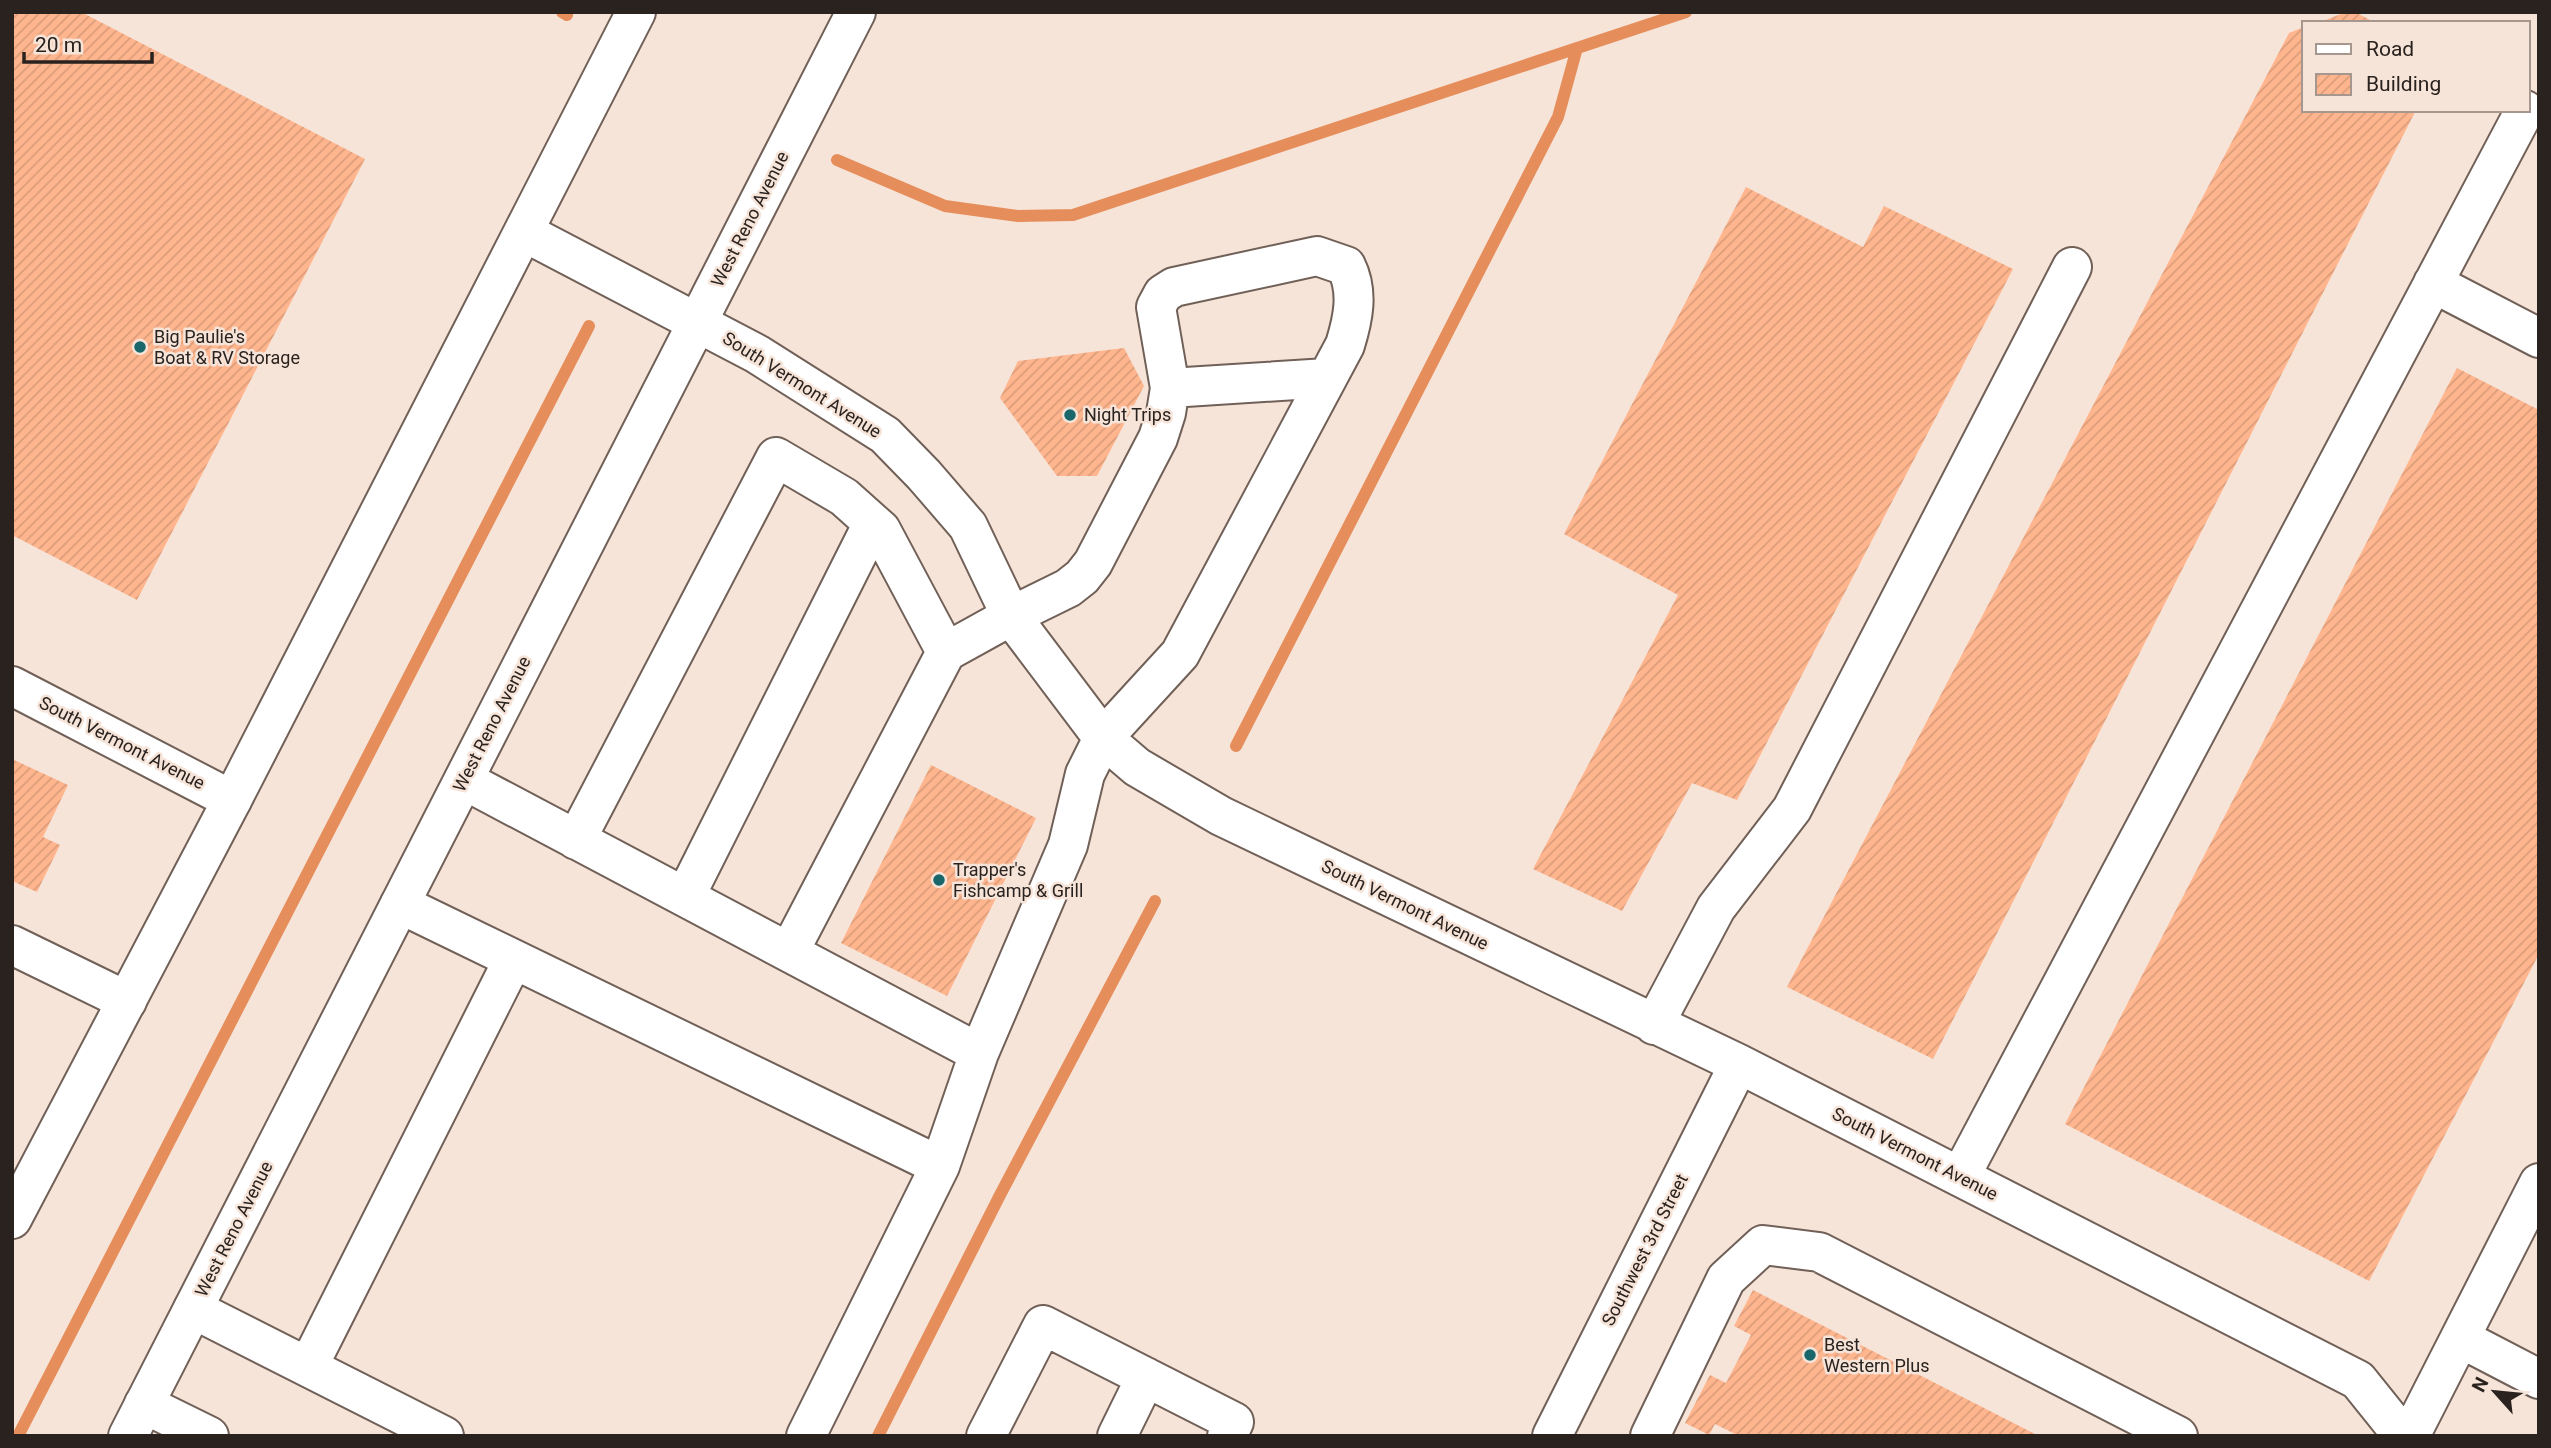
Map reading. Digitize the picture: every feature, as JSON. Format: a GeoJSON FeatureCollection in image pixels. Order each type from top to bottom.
{"type":"FeatureCollection","features":[{"type":"Feature","properties":{"kind":"street"},"geometry":{"type":"LineString","coordinates":[[17,1199],[127,1001],[232,800],[636,12]]}},
{"type":"Feature","properties":{"kind":"street","name":"West Reno Avenue"},"geometry":{"type":"LineString","coordinates":[[136,1420],[856,12]]}},
{"type":"Feature","properties":{"kind":"street"},"geometry":{"type":"LineString","coordinates":[[2530,100],[2539,84]]}},
{"type":"Feature","properties":{"kind":"street"},"geometry":{"type":"LineString","coordinates":[[1960,1177],[2524,112]]}},
{"type":"Feature","properties":{"kind":"street","name":"South Vermont Avenue"},"geometry":{"type":"LineString","coordinates":[[524,232],[757,354],[885,435],[968,526],[1011,616],[1103,738],[1137,767],[1221,816],[1739,1065],[2358,1380],[2403,1436]]}},
{"type":"Feature","properties":{"kind":"street"},"geometry":{"type":"LineString","coordinates":[[789,952],[946,652],[1068,588],[1082,577],[1093,563],[1158,438],[1166,413],[1170,387],[1156,307],[1163,294],[1174,287],[1317,256],[1346,266],[1352,278],[1354,314],[1345,345],[1180,654],[1103,738],[1086,774],[1068,845],[979,1053],[940,1166],[806,1436]]}},
{"type":"Feature","properties":{"kind":"street"},"geometry":{"type":"LineString","coordinates":[[1654,1025],[1716,908],[1792,809],[2072,267]]}},
{"type":"Feature","properties":{"kind":"street"},"geometry":{"type":"LineString","coordinates":[[2433,283],[2539,338]]}},
{"type":"Feature","properties":{"kind":"street"},"geometry":{"type":"LineString","coordinates":[[1170,387],[1327,378]]}},
{"type":"Feature","properties":{"kind":"street"},"geometry":{"type":"LineString","coordinates":[[576,840],[776,457],[844,497],[881,530],[946,652]]}},
{"type":"Feature","properties":{"kind":"street"},"geometry":{"type":"LineString","coordinates":[[685,897],[873,523]]}},
{"type":"Feature","properties":{"kind":"street","name":"South Vermont Avenue"},"geometry":{"type":"LineString","coordinates":[[12,686],[232,800]]}},
{"type":"Feature","properties":{"kind":"street"},"geometry":{"type":"LineString","coordinates":[[464,780],[979,1053]]}},
{"type":"Feature","properties":{"kind":"street"},"geometry":{"type":"LineString","coordinates":[[400,904],[940,1166]]}},
{"type":"Feature","properties":{"kind":"street"},"geometry":{"type":"LineString","coordinates":[[17,960],[127,1001]]}},
{"type":"Feature","properties":{"kind":"street"},"geometry":{"type":"LineString","coordinates":[[308,1367],[513,960]]}},
{"type":"Feature","properties":{"kind":"street","name":"Southwest 3rd Street"},"geometry":{"type":"LineString","coordinates":[[1552,1436],[1739,1065]]}},
{"type":"Feature","properties":{"kind":"street"},"geometry":{"type":"LineString","coordinates":[[2410,1436],[2539,1183]]}},
{"type":"Feature","properties":{"kind":"street"},"geometry":{"type":"LineString","coordinates":[[1650,1436],[1726,1279],[1763,1244],[1819,1252],[2178,1436]]}},
{"type":"Feature","properties":{"kind":"street"},"geometry":{"type":"LineString","coordinates":[[193,1308],[444,1436]]}},
{"type":"Feature","properties":{"kind":"street"},"geometry":{"type":"LineString","coordinates":[[986,1436],[1043,1325],[1146,1377],[1241,1431]]}},
{"type":"Feature","properties":{"kind":"street"},"geometry":{"type":"LineString","coordinates":[[2460,1338],[2539,1378]]}},
{"type":"Feature","properties":{"kind":"street"},"geometry":{"type":"LineString","coordinates":[[1117,1436],[1146,1377]]}},
{"type":"Feature","properties":{"kind":"street"},"geometry":{"type":"LineString","coordinates":[[136,1420],[209,1436]]}},
{"type":"Feature","properties":{"kind":"building","name":"Big Paulie's Boat & RV Storage"},"geometry":{"type":"Polygon","coordinates":[[[12,12],[81,12],[365,159],[137,600],[12,535],[12,12]]]}},
{"type":"Feature","properties":{"kind":"building"},"geometry":{"type":"Polygon","coordinates":[[[2346,12],[2355,12],[2372,21],[2323,21],[2346,12]]]}},
{"type":"Feature","properties":{"kind":"building"},"geometry":{"type":"Polygon","coordinates":[[[2302,28],[2302,112],[2415,112],[1933,1059],[1787,987],[2289,33],[2302,28]]]}},
{"type":"Feature","properties":{"kind":"building"},"geometry":{"type":"Polygon","coordinates":[[[1746,187],[1863,247],[1884,206],[2013,269],[1737,800],[1692,783],[1622,911],[1533,869],[1678,595],[1564,534],[1746,187]]]}},
{"type":"Feature","properties":{"kind":"building","name":"Night Trips"},"geometry":{"type":"Polygon","coordinates":[[[1124,348],[1144,386],[1097,476],[1057,476],[1000,398],[1018,361],[1124,348]]]}},
{"type":"Feature","properties":{"kind":"building"},"geometry":{"type":"Polygon","coordinates":[[[2457,368],[2539,410],[2539,954],[2369,1281],[2065,1124],[2457,368]]]}},
{"type":"Feature","properties":{"kind":"building"},"geometry":{"type":"Polygon","coordinates":[[[12,759],[68,785],[43,837],[60,845],[37,892],[12,881],[12,759]]]}},
{"type":"Feature","properties":{"kind":"building","name":"Trapper's Fishcamp & Grill"},"geometry":{"type":"Polygon","coordinates":[[[931,765],[1036,818],[947,996],[841,943],[931,765]]]}},
{"type":"Feature","properties":{"kind":"building","name":"Best Western Plus"},"geometry":{"type":"Polygon","coordinates":[[[1753,1290],[2039,1436],[1739,1436],[1715,1424],[1709,1435],[1685,1423],[1710,1375],[1726,1383],[1751,1335],[1734,1326],[1753,1290]]]}},
{"type":"Feature","properties":{"kind":"waterway"},"geometry":{"type":"LineString","coordinates":[[562,12],[567,15]]}},
{"type":"Feature","properties":{"kind":"waterway"},"geometry":{"type":"LineString","coordinates":[[837,160],[945,206],[1018,216],[1073,215],[1686,12]]}},
{"type":"Feature","properties":{"kind":"waterway"},"geometry":{"type":"LineString","coordinates":[[1236,746],[1558,117],[1577,48]]}},
{"type":"Feature","properties":{"kind":"waterway"},"geometry":{"type":"LineString","coordinates":[[18,1436],[589,326]]}},
{"type":"Feature","properties":{"kind":"waterway"},"geometry":{"type":"LineString","coordinates":[[878,1436],[1000,1195],[1155,901]]}},
{"type":"Feature","properties":{"kind":"place","name":"Big Paulie's Boat & RV Storage"},"geometry":{"type":"Point","coordinates":[140,347]}},
{"type":"Feature","properties":{"kind":"place","name":"Night Trips"},"geometry":{"type":"Point","coordinates":[1070,415]}},
{"type":"Feature","properties":{"kind":"place","name":"Trapper's Fishcamp & Grill"},"geometry":{"type":"Point","coordinates":[939,880]}},
{"type":"Feature","properties":{"kind":"place","name":"Best Western Plus"},"geometry":{"type":"Point","coordinates":[1810,1355]}}]}
